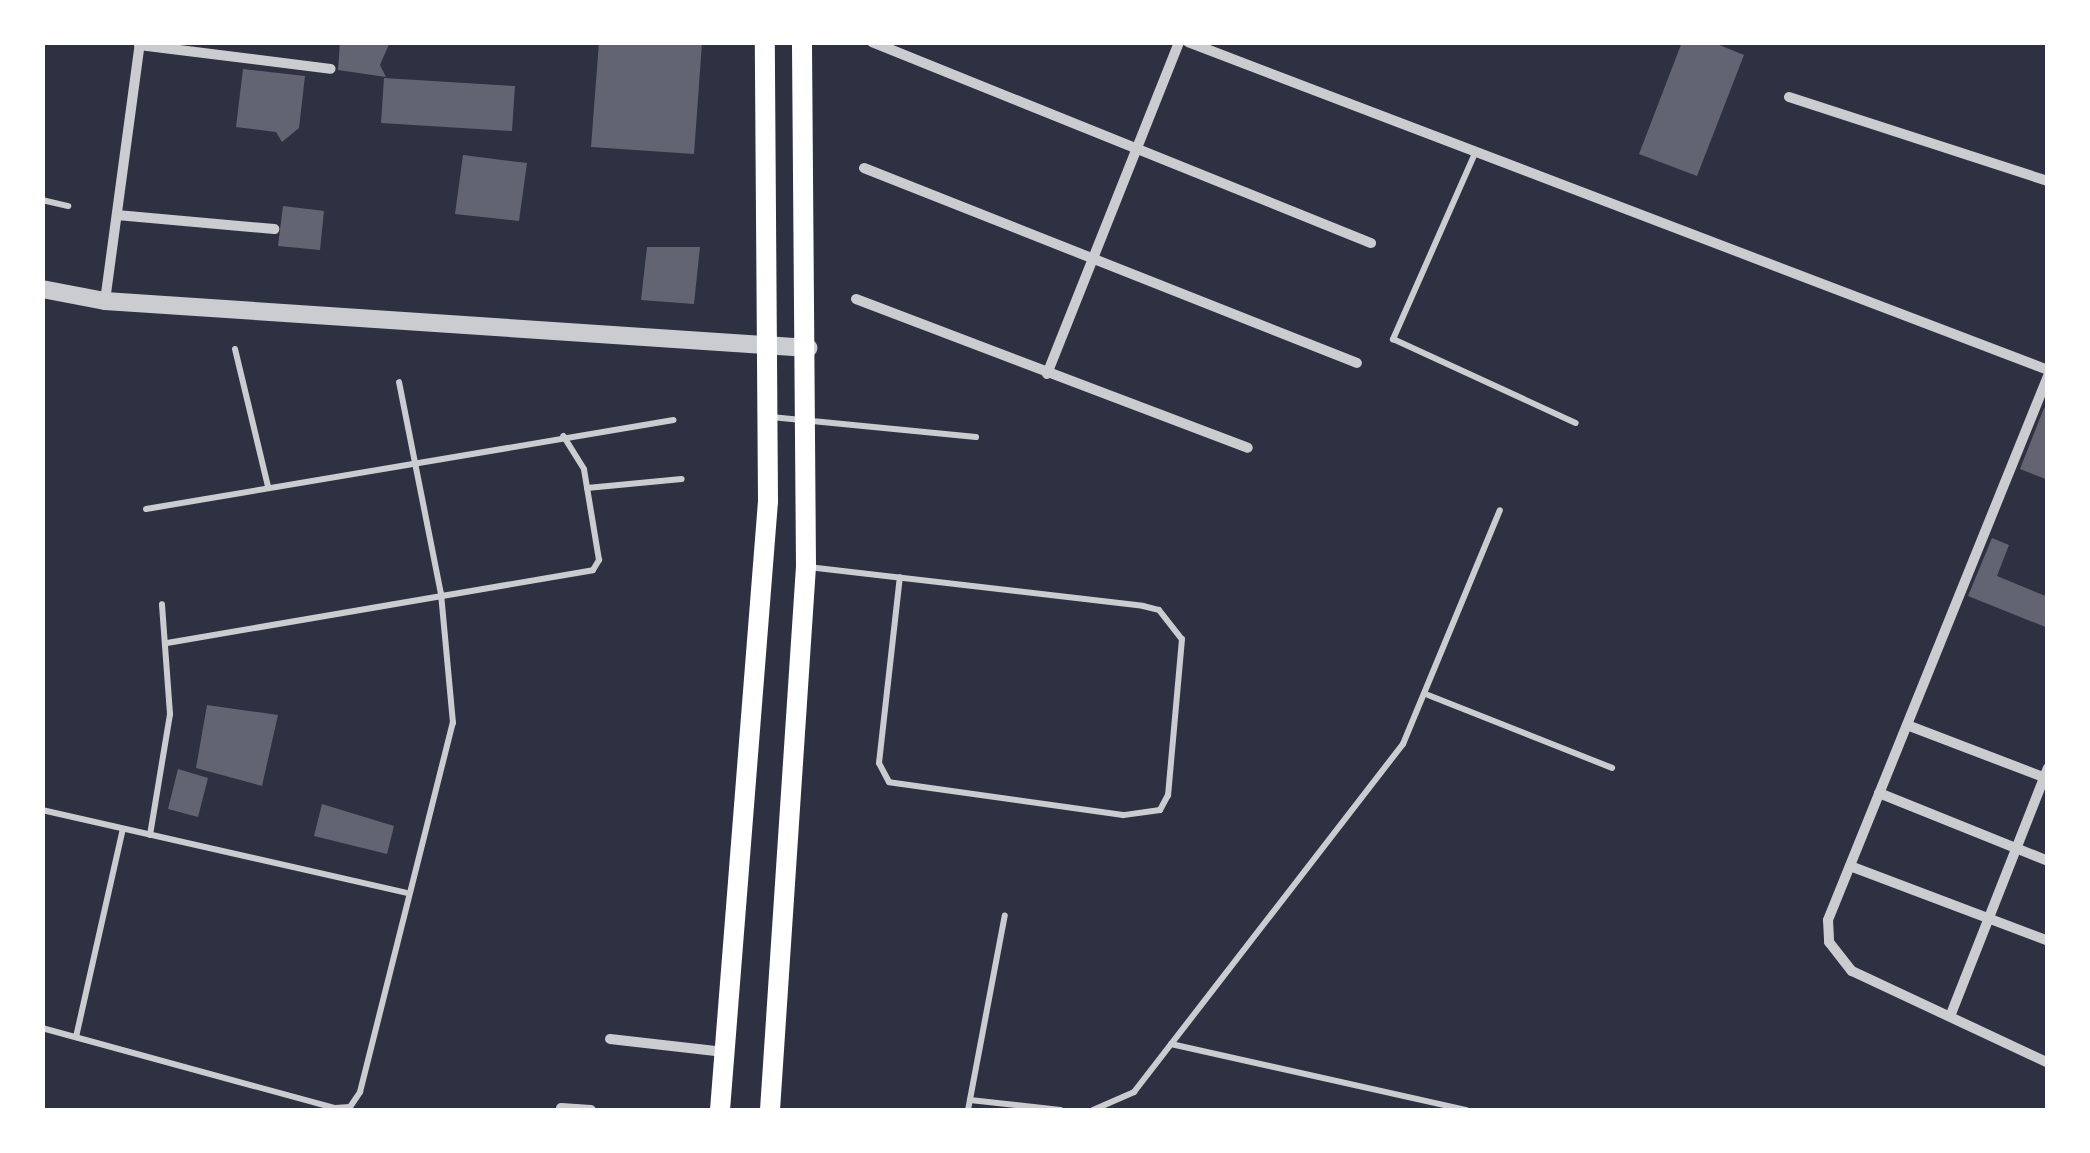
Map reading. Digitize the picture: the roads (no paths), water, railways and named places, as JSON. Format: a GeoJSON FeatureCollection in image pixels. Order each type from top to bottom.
{"type":"FeatureCollection","features":[{"type":"Feature","properties":{"kind":"main road"},"geometry":{"type":"LineString","coordinates":[[720,1110],[768,501],[765,42]]}},
{"type":"Feature","properties":{"kind":"main road"},"geometry":{"type":"LineString","coordinates":[[770,1110],[806,566],[809,420],[802,42]]}},
{"type":"Feature","properties":{"kind":"street"},"geometry":{"type":"LineString","coordinates":[[872,42],[1372,243]]}},
{"type":"Feature","properties":{"kind":"street"},"geometry":{"type":"LineString","coordinates":[[1047,374],[1178,42]]}},
{"type":"Feature","properties":{"kind":"street"},"geometry":{"type":"LineString","coordinates":[[1188,42],[1477,150],[2048,373],[1828,920],[1836,958],[2048,1063]]}},
{"type":"Feature","properties":{"kind":"street"},"geometry":{"type":"LineString","coordinates":[[105,301],[139,44],[331,69]]}},
{"type":"Feature","properties":{"kind":"street"},"geometry":{"type":"LineString","coordinates":[[1789,97],[2048,180]]}},
{"type":"Feature","properties":{"kind":"street"},"geometry":{"type":"LineString","coordinates":[[864,168],[1357,363]]}},
{"type":"Feature","properties":{"kind":"street"},"geometry":{"type":"LineString","coordinates":[[117,215],[274,228]]}},
{"type":"Feature","properties":{"kind":"street"},"geometry":{"type":"LineString","coordinates":[[42,289],[105,301],[765,350],[808,348]]}},
{"type":"Feature","properties":{"kind":"street"},"geometry":{"type":"LineString","coordinates":[[856,299],[1248,448]]}},
{"type":"Feature","properties":{"kind":"street"},"geometry":{"type":"LineString","coordinates":[[1907,725],[2046,774],[1951,1014]]}},
{"type":"Feature","properties":{"kind":"street"},"geometry":{"type":"LineString","coordinates":[[1879,793],[2048,861]]}},
{"type":"Feature","properties":{"kind":"street"},"geometry":{"type":"LineString","coordinates":[[1850,866],[2048,941]]}},
{"type":"Feature","properties":{"kind":"street"},"geometry":{"type":"LineString","coordinates":[[610,1039],[724,1052]]}},
{"type":"Feature","properties":{"kind":"street"},"geometry":{"type":"LineString","coordinates":[[2035,1058],[2048,1050]]}},
{"type":"Feature","properties":{"kind":"street"},"geometry":{"type":"LineString","coordinates":[[560,1108],[591,1110]]}},
{"type":"Feature","properties":{"kind":"lane"},"geometry":{"type":"LineString","coordinates":[[1477,150],[1392,339],[1576,424]]}},
{"type":"Feature","properties":{"kind":"lane"},"geometry":{"type":"LineString","coordinates":[[42,200],[68,206]]}},
{"type":"Feature","properties":{"kind":"lane"},"geometry":{"type":"LineString","coordinates":[[235,349],[268,486]]}},
{"type":"Feature","properties":{"kind":"lane"},"geometry":{"type":"LineString","coordinates":[[42,1028],[340,1109],[350,1107],[360,1092],[406,893],[453,723],[441,594],[418,461],[399,382]]}},
{"type":"Feature","properties":{"kind":"lane"},"geometry":{"type":"LineString","coordinates":[[765,416],[976,437]]}},
{"type":"Feature","properties":{"kind":"lane"},"geometry":{"type":"LineString","coordinates":[[146,509],[674,420]]}},
{"type":"Feature","properties":{"kind":"lane"},"geometry":{"type":"LineString","coordinates":[[167,643],[593,570],[599,560],[584,468],[563,436]]}},
{"type":"Feature","properties":{"kind":"lane"},"geometry":{"type":"LineString","coordinates":[[587,488],[682,479]]}},
{"type":"Feature","properties":{"kind":"lane"},"geometry":{"type":"LineString","coordinates":[[1092,1110],[1134,1092],[1403,744],[1428,695],[1500,510]]}},
{"type":"Feature","properties":{"kind":"lane"},"geometry":{"type":"LineString","coordinates":[[806,566],[1144,606],[1173,620],[1182,639],[1168,795],[1160,810],[1123,815],[889,782],[879,763],[900,578]]}},
{"type":"Feature","properties":{"kind":"lane"},"geometry":{"type":"LineString","coordinates":[[150,835],[170,714],[162,604]]}},
{"type":"Feature","properties":{"kind":"lane"},"geometry":{"type":"LineString","coordinates":[[1428,695],[1612,768]]}},
{"type":"Feature","properties":{"kind":"lane"},"geometry":{"type":"LineString","coordinates":[[42,810],[406,893]]}},
{"type":"Feature","properties":{"kind":"lane"},"geometry":{"type":"LineString","coordinates":[[76,1037],[123,829]]}},
{"type":"Feature","properties":{"kind":"lane"},"geometry":{"type":"LineString","coordinates":[[968,1110],[1005,915]]}},
{"type":"Feature","properties":{"kind":"lane"},"geometry":{"type":"LineString","coordinates":[[1170,1044],[1467,1110]]}},
{"type":"Feature","properties":{"kind":"lane"},"geometry":{"type":"LineString","coordinates":[[970,1100],[1060,1110]]}}]}
